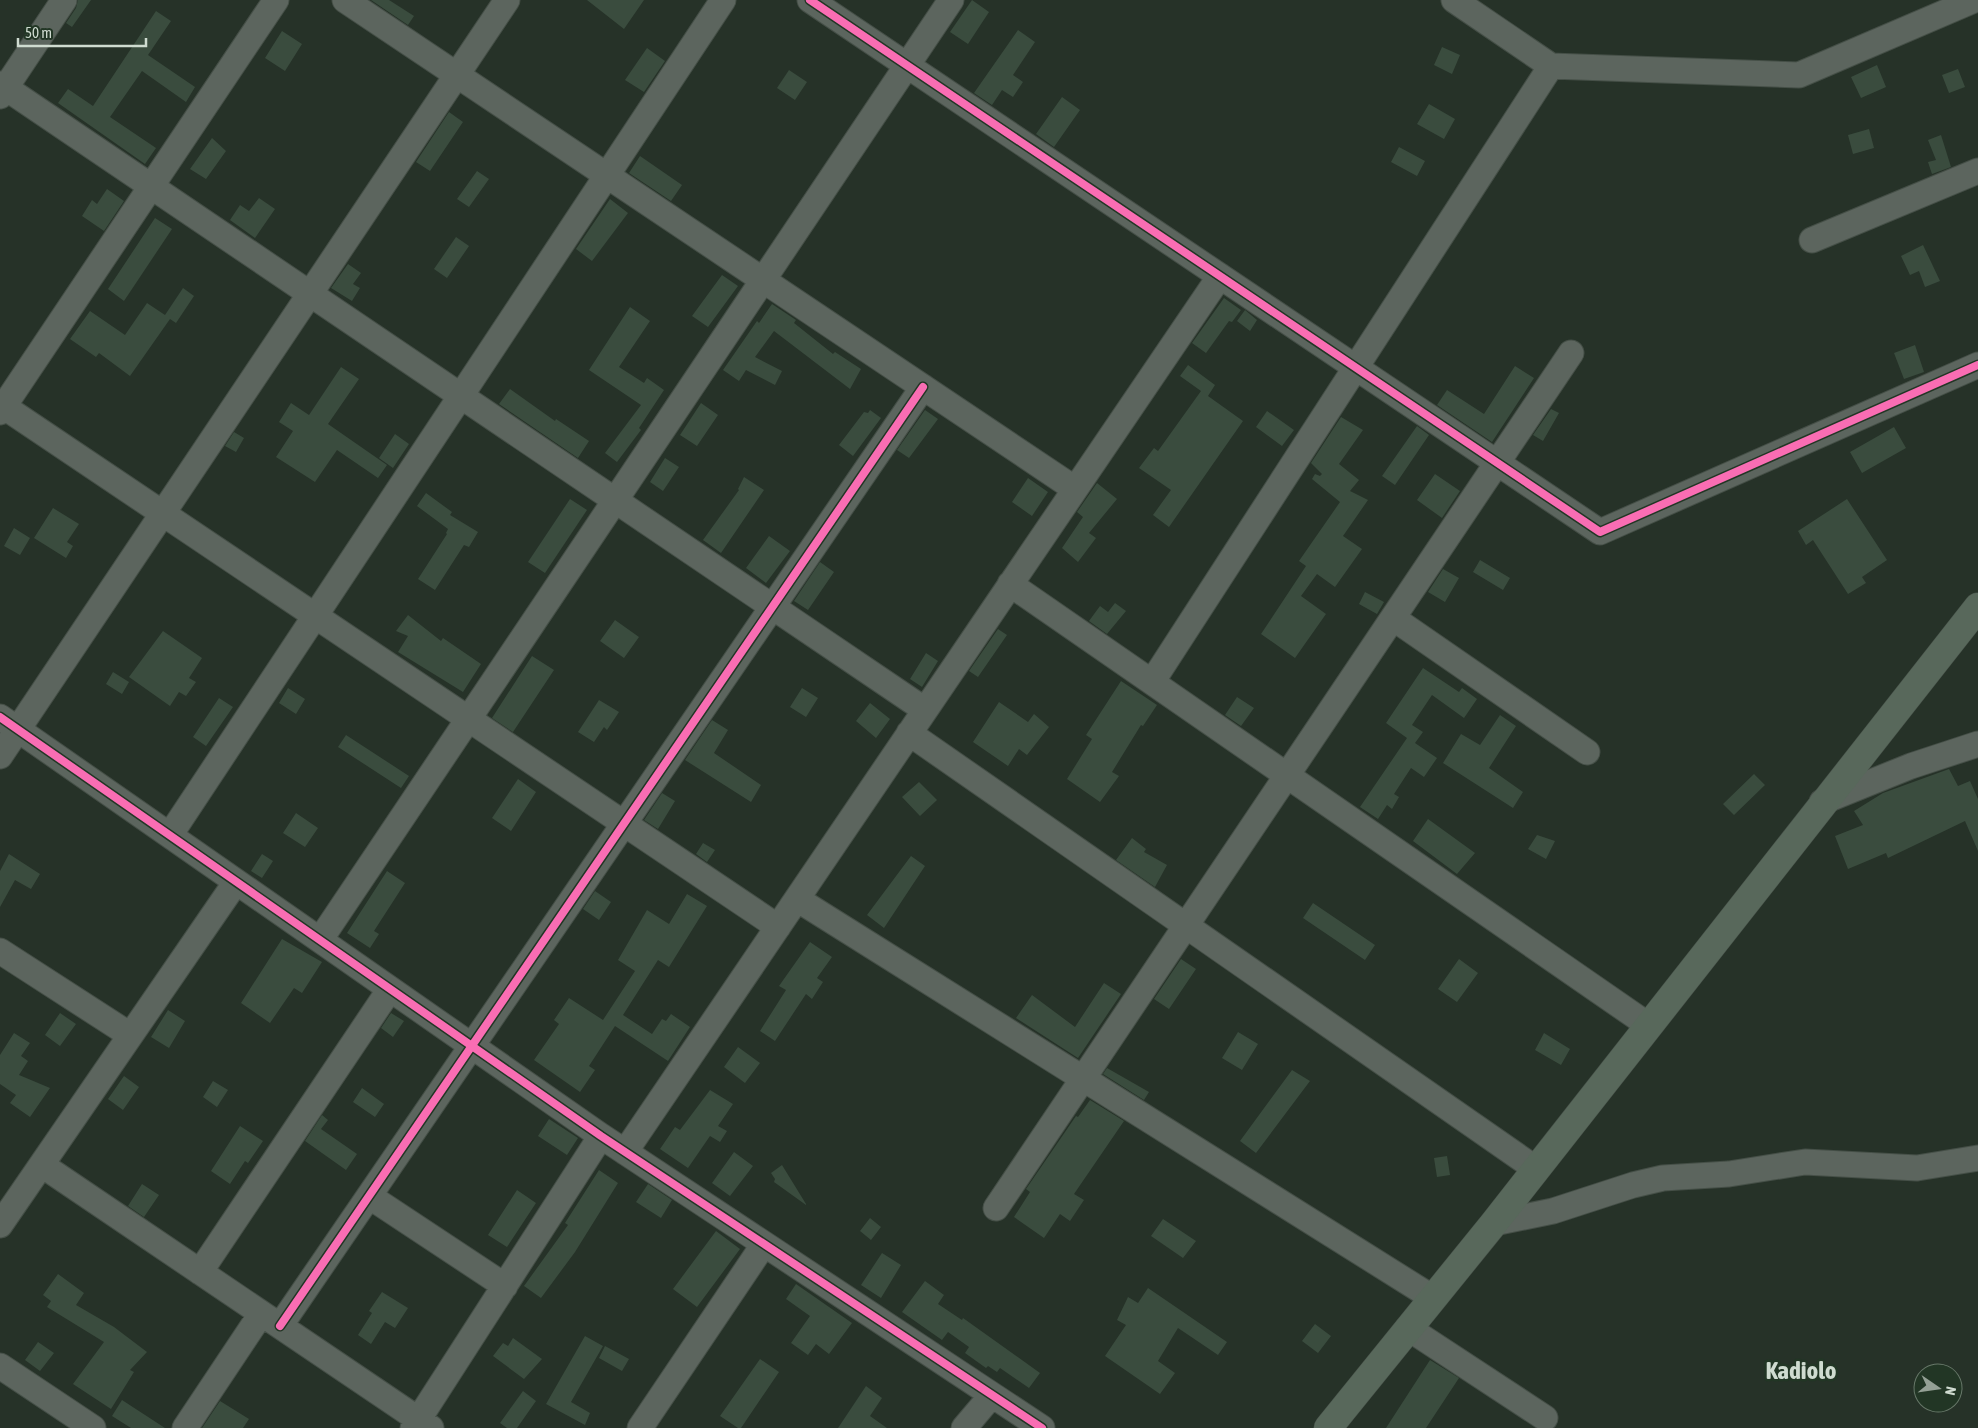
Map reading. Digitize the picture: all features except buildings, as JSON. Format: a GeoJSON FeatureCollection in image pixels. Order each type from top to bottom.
{"type":"FeatureCollection","features":[{"type":"Feature","properties":{"kind":"main road"},"geometry":{"type":"LineString","coordinates":[[1328,1428],[1536,1169],[1822,802],[1978,607]]}},
{"type":"Feature","properties":{"kind":"street"},"geometry":{"type":"LineString","coordinates":[[64,0],[2,89],[151,186],[925,710]]}},
{"type":"Feature","properties":{"kind":"street"},"geometry":{"type":"LineString","coordinates":[[276,0],[1,407],[163,513],[778,927]]}},
{"type":"Feature","properties":{"kind":"street"},"geometry":{"type":"LineString","coordinates":[[345,0],[1075,489]]}},
{"type":"Feature","properties":{"kind":"street"},"geometry":{"type":"LineString","coordinates":[[0,756],[9,723],[163,513],[507,0]]}},
{"type":"Feature","properties":{"kind":"street"},"geometry":{"type":"LineString","coordinates":[[170,835],[723,0]]}},
{"type":"Feature","properties":{"kind":"street"},"geometry":{"type":"LineString","coordinates":[[810,0],[1600,532],[1978,365]]}},
{"type":"Feature","properties":{"kind":"street"},"geometry":{"type":"LineString","coordinates":[[320,940],[951,0]]}},
{"type":"Feature","properties":{"kind":"street"},"geometry":{"type":"LineString","coordinates":[[1454,0],[1551,66],[1799,75],[1974,0]]}},
{"type":"Feature","properties":{"kind":"street"},"geometry":{"type":"LineString","coordinates":[[1152,682],[1551,66]]}},
{"type":"Feature","properties":{"kind":"street"},"geometry":{"type":"LineString","coordinates":[[1812,240],[1978,171]]}},
{"type":"Feature","properties":{"kind":"street"},"geometry":{"type":"LineString","coordinates":[[625,1152],[1220,276]]}},
{"type":"Feature","properties":{"kind":"street"},"geometry":{"type":"LineString","coordinates":[[996,1208],[1572,353]]}},
{"type":"Feature","properties":{"kind":"street"},"geometry":{"type":"LineString","coordinates":[[185,1428],[369,1196],[923,387]]}},
{"type":"Feature","properties":{"kind":"street"},"geometry":{"type":"LineString","coordinates":[[1010,584],[1648,1025]]}},
{"type":"Feature","properties":{"kind":"street"},"geometry":{"type":"LineString","coordinates":[[1394,618],[1587,752]]}},
{"type":"Feature","properties":{"kind":"street"},"geometry":{"type":"LineString","coordinates":[[9,723],[601,1136],[1042,1428]]}},
{"type":"Feature","properties":{"kind":"street"},"geometry":{"type":"LineString","coordinates":[[909,733],[1536,1169]]}},
{"type":"Feature","properties":{"kind":"street"},"geometry":{"type":"LineString","coordinates":[[1822,802],[1912,766],[1978,744]]}},
{"type":"Feature","properties":{"kind":"street"},"geometry":{"type":"LineString","coordinates":[[0,1225],[236,882]]}},
{"type":"Feature","properties":{"kind":"street"},"geometry":{"type":"LineString","coordinates":[[797,899],[1433,1298]]}},
{"type":"Feature","properties":{"kind":"street"},"geometry":{"type":"LineString","coordinates":[[0,952],[130,1036]]}},
{"type":"Feature","properties":{"kind":"street"},"geometry":{"type":"LineString","coordinates":[[200,1272],[390,989]]}},
{"type":"Feature","properties":{"kind":"street"},"geometry":{"type":"LineString","coordinates":[[42,1165],[271,1320],[421,1425],[505,1286],[601,1136]]}},
{"type":"Feature","properties":{"kind":"street"},"geometry":{"type":"LineString","coordinates":[[1494,1222],[1553,1210],[1633,1185],[1663,1178],[1729,1174],[1805,1162],[1917,1168],[1978,1158]]}},
{"type":"Feature","properties":{"kind":"street"},"geometry":{"type":"LineString","coordinates":[[369,1196],[505,1286]]}},
{"type":"Feature","properties":{"kind":"street"},"geometry":{"type":"LineString","coordinates":[[640,1428],[764,1244]]}},
{"type":"Feature","properties":{"kind":"street"},"geometry":{"type":"LineString","coordinates":[[1408,1328],[1545,1418]]}},
{"type":"Feature","properties":{"kind":"street"},"geometry":{"type":"LineString","coordinates":[[0,1366],[93,1428]]}},
{"type":"Feature","properties":{"kind":"street"},"geometry":{"type":"LineString","coordinates":[[964,1428],[992,1395]]}},
{"type":"Feature","properties":{"kind":"cycle path"},"geometry":{"type":"LineString","coordinates":[[810,0],[1600,532],[1978,365]]}},
{"type":"Feature","properties":{"kind":"cycle path"},"geometry":{"type":"LineString","coordinates":[[280,1326],[923,387]]}},
{"type":"Feature","properties":{"kind":"cycle path"},"geometry":{"type":"LineString","coordinates":[[0,717],[601,1136],[1042,1428]]}},
{"type":"Feature","properties":{"kind":"district","name":"Kadiolo"},"geometry":{"type":"Point","coordinates":[1801,1370]}}]}
